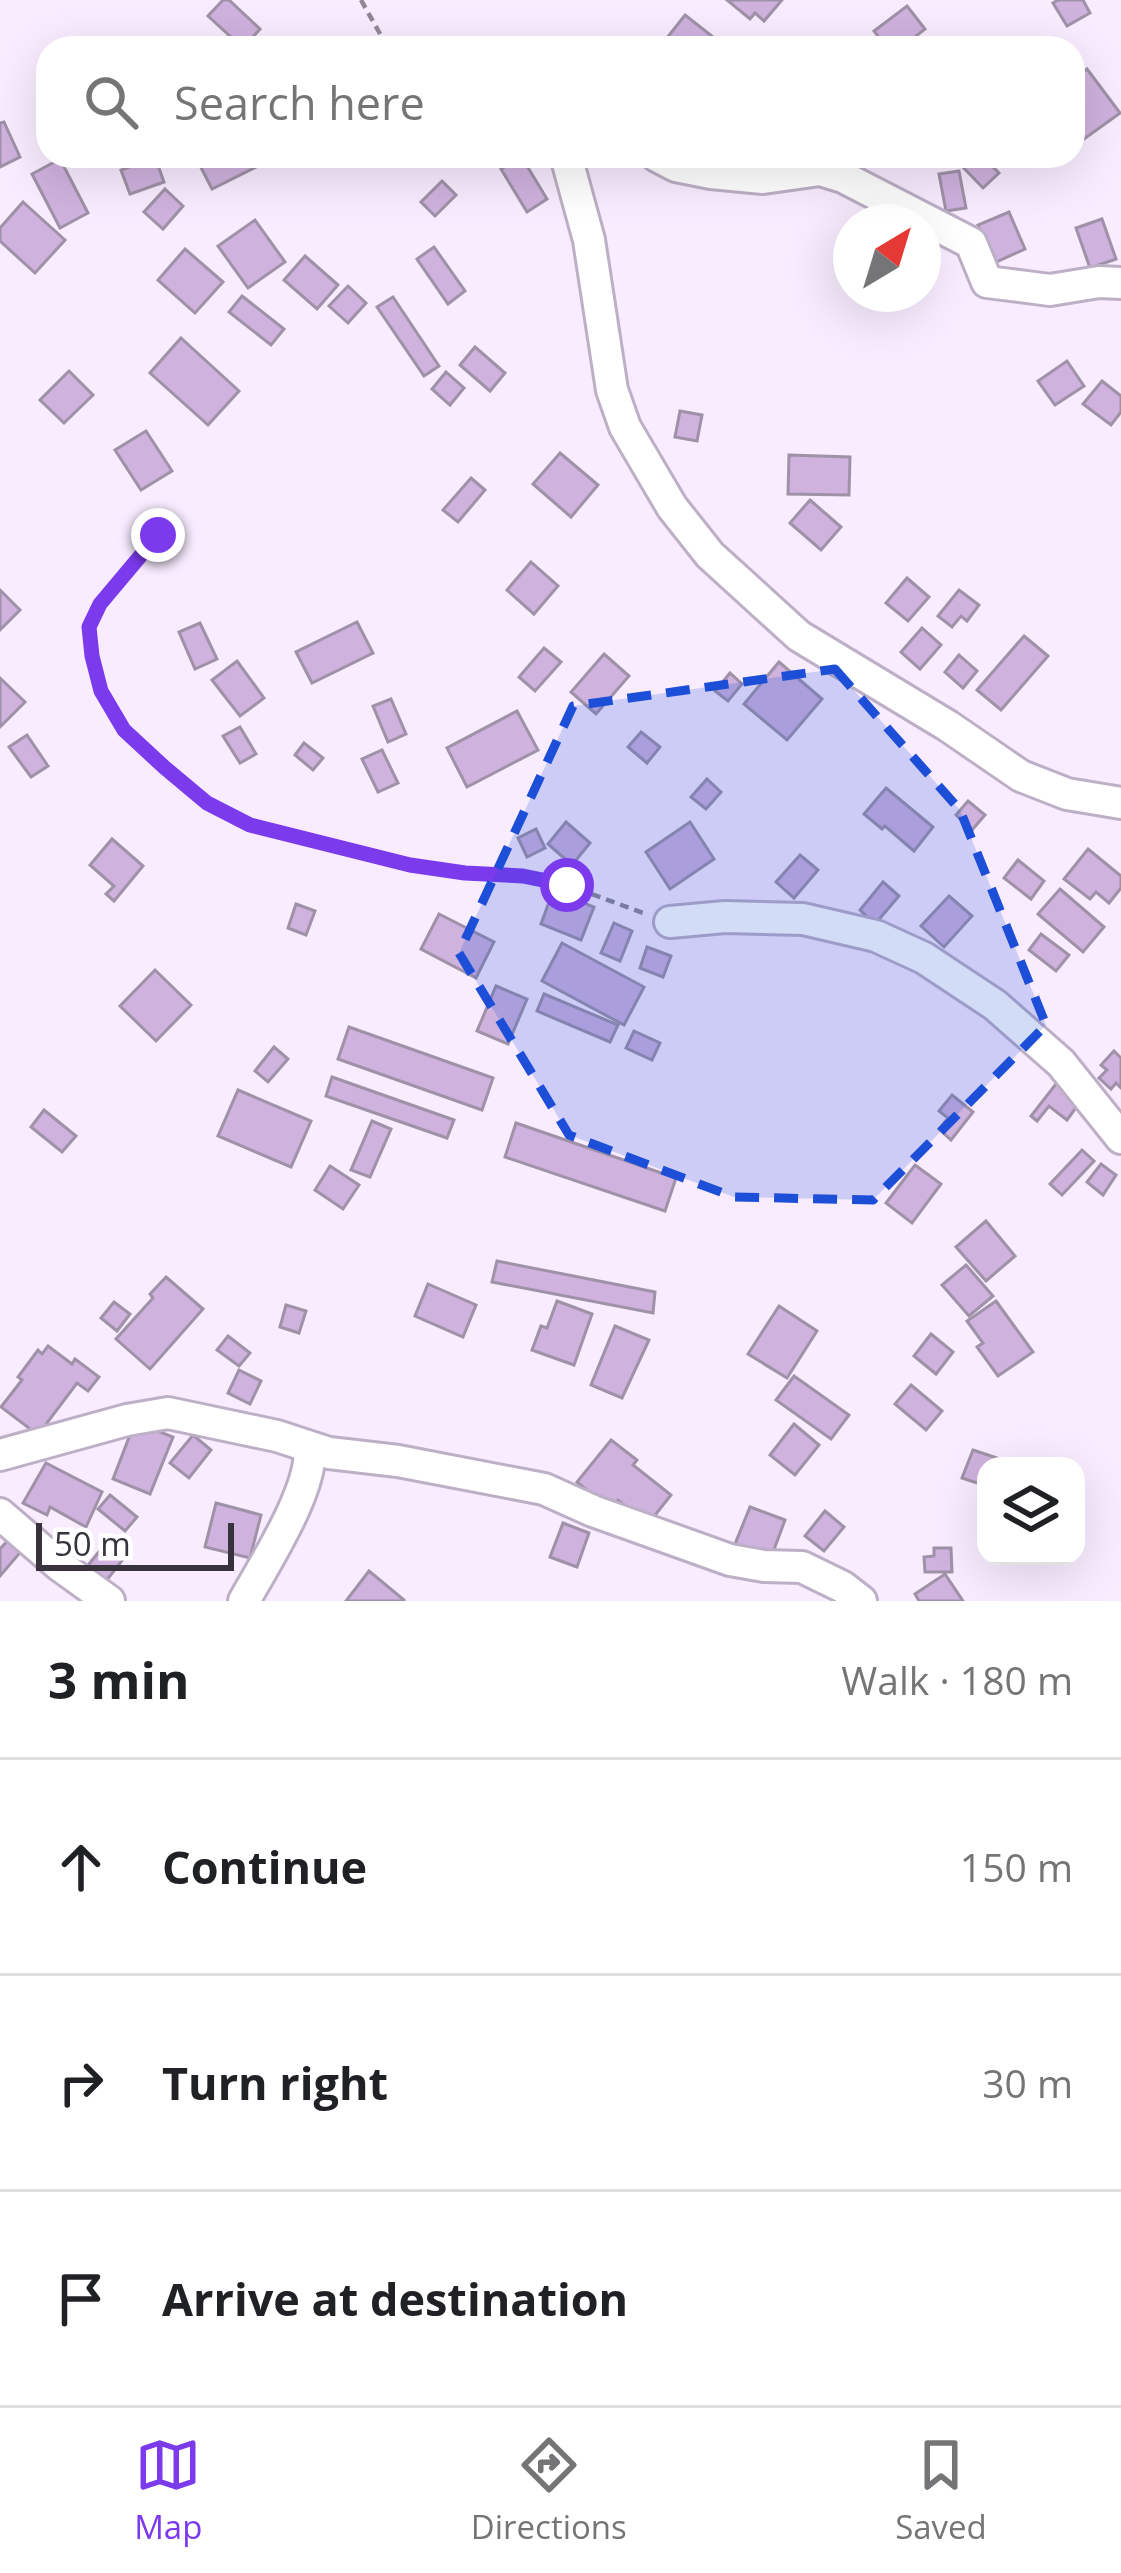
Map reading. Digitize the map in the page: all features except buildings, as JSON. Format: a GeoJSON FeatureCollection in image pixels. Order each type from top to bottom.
{"type":"FeatureCollection","features":[{"type":"Feature","properties":{"kind":"street"},"geometry":{"type":"LineString","coordinates":[[569,168],[589,240],[612,390],[625,428],[672,508],[710,555],[799,636],[1021,776],[1067,794],[1121,803]]}},
{"type":"Feature","properties":{"kind":"street"},"geometry":{"type":"LineString","coordinates":[[686,168],[763,178],[820,170],[843,177],[971,243],[987,282],[1050,290],[1121,283]]}},
{"type":"Feature","properties":{"kind":"street"},"geometry":{"type":"LineString","coordinates":[[670,922],[725,916],[803,919],[876,936],[924,958],[995,1005],[1061,1063],[1121,1138]]}},
{"type":"Feature","properties":{"kind":"street"},"geometry":{"type":"LineString","coordinates":[[0,1455],[127,1420],[168,1414],[277,1436],[329,1453],[544,1489],[730,1560],[802,1568],[861,1601]]}},
{"type":"Feature","properties":{"kind":"street"},"geometry":{"type":"LineString","coordinates":[[244,1601],[300,1492],[311,1462],[309,1447]]}},
{"type":"Feature","properties":{"kind":"street"},"geometry":{"type":"LineString","coordinates":[[0,1514],[110,1601]]}},
{"type":"Feature","properties":{"kind":"path"},"geometry":{"type":"LineString","coordinates":[[361,0],[381,36]]}},
{"type":"Feature","properties":{"kind":"path"},"geometry":{"type":"LineString","coordinates":[[158,535],[100,604],[89,627],[92,656],[101,691],[124,730],[207,803],[250,825],[410,865],[567,885],[670,922]]}},
{"type":"Feature","properties":{"kind":"highlighted area"},"geometry":{"type":"Polygon","coordinates":[[[835,669],[960,810],[1046,1025],[873,1200],[734,1197],[569,1135],[459,953],[573,706],[835,669]]]}},
{"type":"Feature","properties":{"kind":"route"},"geometry":{"type":"LineString","coordinates":[[158,535],[100,604],[89,627],[101,691],[124,730],[164,767],[207,803],[250,825],[410,865],[567,885]]}}]}
